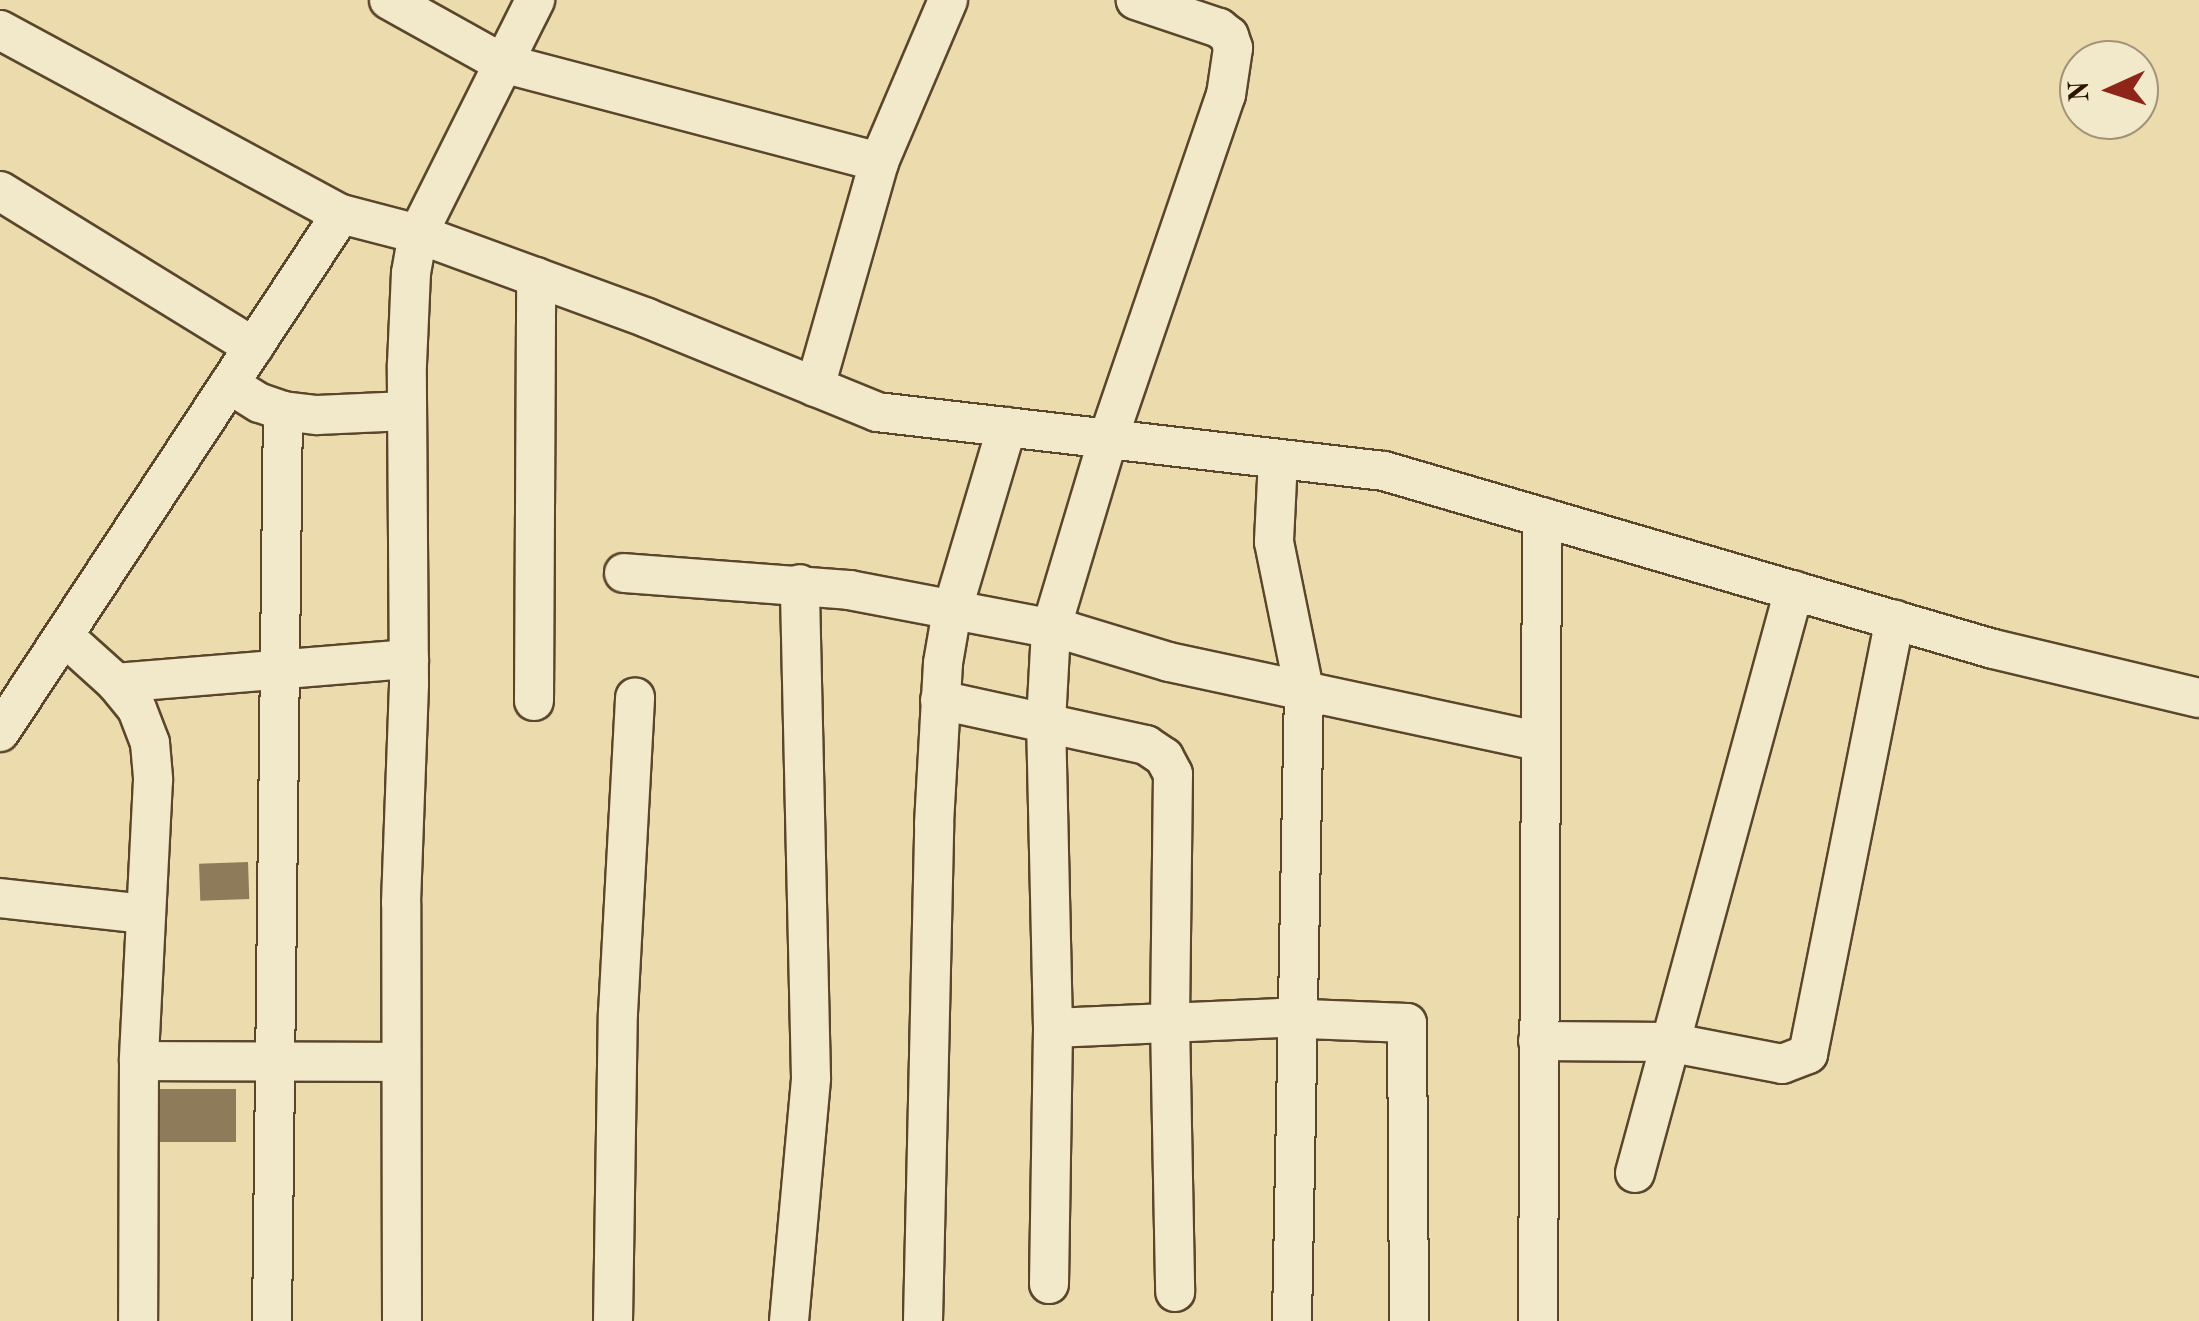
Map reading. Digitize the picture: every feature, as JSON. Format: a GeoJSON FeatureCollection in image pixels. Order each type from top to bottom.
{"type":"FeatureCollection","features":[{"type":"Feature","properties":{"kind":"street"},"geometry":{"type":"LineString","coordinates":[[389,0],[502,63],[879,162]]}},
{"type":"Feature","properties":{"kind":"street"},"geometry":{"type":"LineString","coordinates":[[402,1321],[411,273],[418,234],[535,0]]}},
{"type":"Feature","properties":{"kind":"street"},"geometry":{"type":"LineString","coordinates":[[815,387],[879,162],[948,0]]}},
{"type":"Feature","properties":{"kind":"street"},"geometry":{"type":"LineString","coordinates":[[1049,1284],[1053,1028],[1046,722],[1051,629],[1108,439],[1226,95],[1233,48],[1229,36],[1219,28],[1136,0]]}},
{"type":"Feature","properties":{"kind":"street"},"geometry":{"type":"LineString","coordinates":[[0,30],[341,214],[418,234],[878,412],[1384,471],[1895,620],[2199,698]]}},
{"type":"Feature","properties":{"kind":"street"},"geometry":{"type":"LineString","coordinates":[[0,191],[254,346]]}},
{"type":"Feature","properties":{"kind":"street"},"geometry":{"type":"LineString","coordinates":[[0,732],[341,214]]}},
{"type":"Feature","properties":{"kind":"street"},"geometry":{"type":"LineString","coordinates":[[534,701],[536,278]]}},
{"type":"Feature","properties":{"kind":"street"},"geometry":{"type":"LineString","coordinates":[[230,384],[260,404],[282,411],[317,415],[407,411]]}},
{"type":"Feature","properties":{"kind":"street"},"geometry":{"type":"LineString","coordinates":[[272,1321],[282,411]]}},
{"type":"Feature","properties":{"kind":"street"},"geometry":{"type":"LineString","coordinates":[[924,1321],[940,700],[952,612],[1007,427]]}},
{"type":"Feature","properties":{"kind":"street"},"geometry":{"type":"LineString","coordinates":[[1278,459],[1274,542],[1304,690],[1292,1321]]}},
{"type":"Feature","properties":{"kind":"street"},"geometry":{"type":"LineString","coordinates":[[1538,1321],[1542,517]]}},
{"type":"Feature","properties":{"kind":"street"},"geometry":{"type":"LineString","coordinates":[[624,572],[800,584],[1051,629],[1168,662],[1538,741]]}},
{"type":"Feature","properties":{"kind":"street"},"geometry":{"type":"LineString","coordinates":[[790,1321],[812,1078],[800,584]]}},
{"type":"Feature","properties":{"kind":"street"},"geometry":{"type":"LineString","coordinates":[[1635,1174],[1794,590]]}},
{"type":"Feature","properties":{"kind":"street"},"geometry":{"type":"LineString","coordinates":[[1538,1041],[1668,1042],[1782,1064],[1808,1054],[1895,620]]}},
{"type":"Feature","properties":{"kind":"street"},"geometry":{"type":"LineString","coordinates":[[65,637],[116,683],[137,709],[150,744],[153,780],[139,1061],[138,1321]]}},
{"type":"Feature","properties":{"kind":"street"},"geometry":{"type":"LineString","coordinates":[[116,683],[409,659]]}},
{"type":"Feature","properties":{"kind":"street"},"geometry":{"type":"LineString","coordinates":[[614,1321],[617,1032],[635,697]]}},
{"type":"Feature","properties":{"kind":"street"},"geometry":{"type":"LineString","coordinates":[[940,700],[1146,745],[1164,757],[1173,774],[1170,1022],[1176,1292]]}},
{"type":"Feature","properties":{"kind":"street"},"geometry":{"type":"LineString","coordinates":[[0,898],[144,914]]}},
{"type":"Feature","properties":{"kind":"street"},"geometry":{"type":"LineString","coordinates":[[1053,1028],[1295,1019],[1408,1024],[1409,1321]]}},
{"type":"Feature","properties":{"kind":"street"},"geometry":{"type":"LineString","coordinates":[[139,1061],[402,1062]]}},
{"type":"Feature","properties":{"kind":"building"},"geometry":{"type":"Polygon","coordinates":[[[248,862],[249,899],[200,901],[199,864],[248,862]]]}},
{"type":"Feature","properties":{"kind":"building"},"geometry":{"type":"Polygon","coordinates":[[[152,1089],[236,1089],[236,1142],[152,1142],[152,1089]]]}}]}
